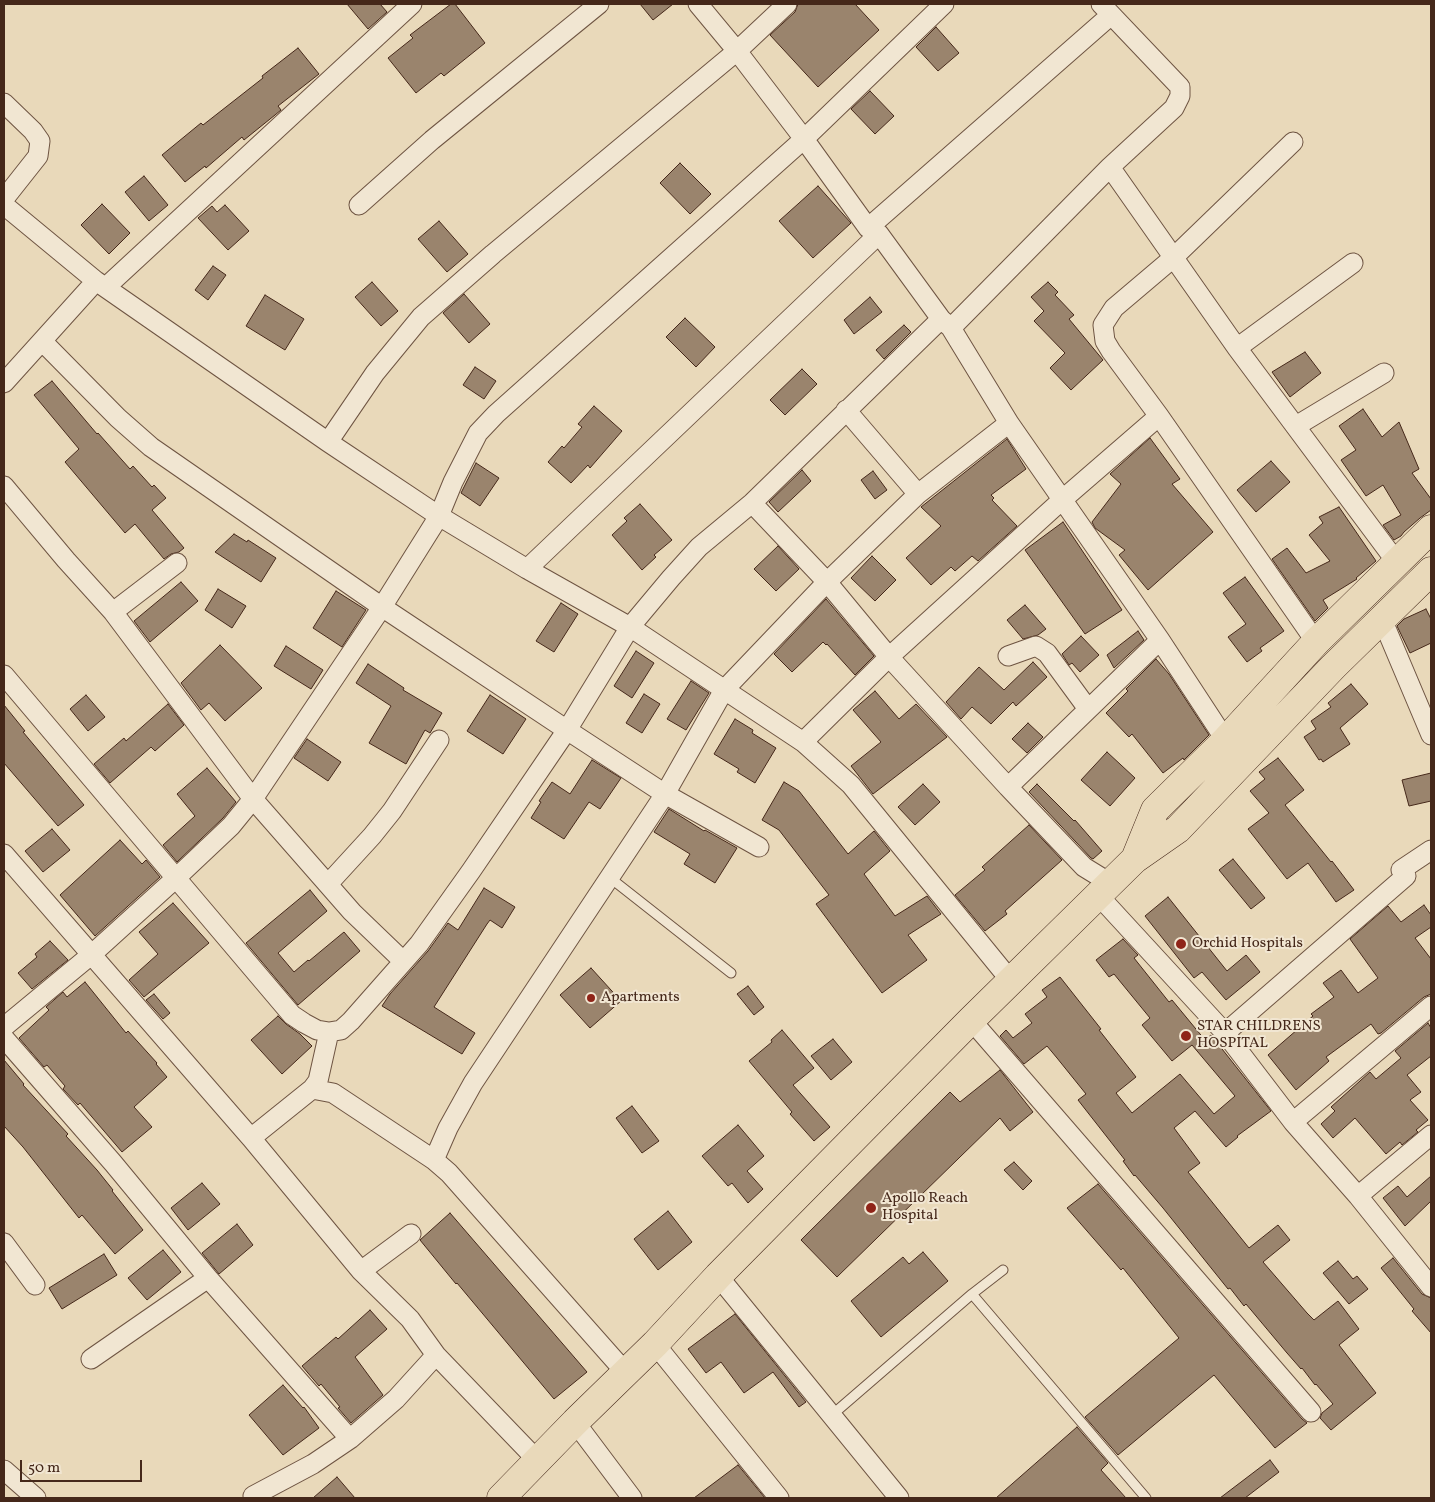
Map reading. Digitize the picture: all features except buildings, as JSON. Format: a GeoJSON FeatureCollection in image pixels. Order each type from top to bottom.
{"type":"FeatureCollection","features":[{"type":"Feature","properties":{"kind":"main road"},"geometry":{"type":"LineString","coordinates":[[1135,859],[1155,810],[1225,741],[1316,642],[1398,564],[1431,529]]}},
{"type":"Feature","properties":{"kind":"main road"},"geometry":{"type":"LineString","coordinates":[[501,1498],[655,1344],[718,1276],[971,1020],[1135,859],[1178,829],[1333,667],[1431,571]]}},
{"type":"Feature","properties":{"kind":"street"},"geometry":{"type":"LineString","coordinates":[[4,383],[42,341],[101,284],[412,4]]}},
{"type":"Feature","properties":{"kind":"street"},"geometry":{"type":"LineString","coordinates":[[359,206],[432,140],[599,4]]}},
{"type":"Feature","properties":{"kind":"street"},"geometry":{"type":"LineString","coordinates":[[698,4],[738,51],[873,231],[946,324],[1009,423],[1160,640],[1225,741],[1242,762]]}},
{"type":"Feature","properties":{"kind":"street"},"geometry":{"type":"LineString","coordinates":[[328,442],[374,373],[421,317],[493,254],[738,51],[787,4]]}},
{"type":"Feature","properties":{"kind":"street"},"geometry":{"type":"LineString","coordinates":[[4,1027],[91,955],[231,826],[253,798],[382,607],[439,516],[478,433],[496,414],[804,139],[944,4]]}},
{"type":"Feature","properties":{"kind":"street"},"geometry":{"type":"LineString","coordinates":[[4,675],[292,1014],[318,1030],[329,1032],[341,1030],[419,944],[567,730],[630,627],[671,578],[699,547],[752,503],[846,410],[946,324],[1174,108],[1180,96],[1180,87],[1106,9],[873,231],[527,569]]}},
{"type":"Feature","properties":{"kind":"street"},"geometry":{"type":"LineString","coordinates":[[4,103],[33,131],[40,141],[38,156],[4,199]]}},
{"type":"Feature","properties":{"kind":"street"},"geometry":{"type":"LineString","coordinates":[[1293,142],[1173,258],[1114,308],[1103,324],[1105,341],[1108,346],[1316,642]]}},
{"type":"Feature","properties":{"kind":"street"},"geometry":{"type":"LineString","coordinates":[[1110,167],[1237,348],[1398,564]]}},
{"type":"Feature","properties":{"kind":"street"},"geometry":{"type":"LineString","coordinates":[[4,205],[101,284],[328,442],[439,516],[527,569],[630,627],[803,742],[851,785],[1011,981]]}},
{"type":"Feature","properties":{"kind":"street"},"geometry":{"type":"LineString","coordinates":[[1237,348],[1353,263]]}},
{"type":"Feature","properties":{"kind":"street"},"geometry":{"type":"LineString","coordinates":[[42,341],[118,418],[151,447],[382,607],[567,730],[665,794],[759,848]]}},
{"type":"Feature","properties":{"kind":"street"},"geometry":{"type":"LineString","coordinates":[[1296,426],[1384,373]]}},
{"type":"Feature","properties":{"kind":"street"},"geometry":{"type":"LineString","coordinates":[[846,410],[918,494]]}},
{"type":"Feature","properties":{"kind":"street"},"geometry":{"type":"LineString","coordinates":[[803,742],[889,657],[1062,500],[1159,416]]}},
{"type":"Feature","properties":{"kind":"street"},"geometry":{"type":"LineString","coordinates":[[434,1160],[448,1128],[473,1083],[665,794],[724,690],[828,582],[918,494],[1009,423]]}},
{"type":"Feature","properties":{"kind":"street"},"geometry":{"type":"LineString","coordinates":[[4,486],[66,560],[113,612],[253,798],[352,912],[403,961]]}},
{"type":"Feature","properties":{"kind":"street"},"geometry":{"type":"LineString","coordinates":[[752,503],[828,582],[889,657],[1104,889],[1225,1033],[1293,1122],[1358,1196],[1431,1287]]}},
{"type":"Feature","properties":{"kind":"street"},"geometry":{"type":"LineString","coordinates":[[113,612],[177,563]]}},
{"type":"Feature","properties":{"kind":"street"},"geometry":{"type":"LineString","coordinates":[[1382,619],[1431,735]]}},
{"type":"Feature","properties":{"kind":"street"},"geometry":{"type":"LineString","coordinates":[[1008,787],[1160,640]]}},
{"type":"Feature","properties":{"kind":"street"},"geometry":{"type":"LineString","coordinates":[[1008,656],[1036,646],[1047,653],[1088,708]]}},
{"type":"Feature","properties":{"kind":"street"},"geometry":{"type":"LineString","coordinates":[[328,884],[392,811],[439,740]]}},
{"type":"Feature","properties":{"kind":"street"},"geometry":{"type":"LineString","coordinates":[[1225,1033],[1431,850]]}},
{"type":"Feature","properties":{"kind":"street"},"geometry":{"type":"LineString","coordinates":[[4,854],[251,1138],[361,1271],[410,1319],[436,1355],[537,1460]]}},
{"type":"Feature","properties":{"kind":"street"},"geometry":{"type":"LineString","coordinates":[[1293,1122],[1431,1006]]}},
{"type":"Feature","properties":{"kind":"street"},"geometry":{"type":"LineString","coordinates":[[971,1020],[1311,1412]]}},
{"type":"Feature","properties":{"kind":"street"},"geometry":{"type":"LineString","coordinates":[[251,1138],[312,1089],[318,1081],[329,1032]]}},
{"type":"Feature","properties":{"kind":"street"},"geometry":{"type":"LineString","coordinates":[[4,1038],[113,1163],[208,1278],[350,1439]]}},
{"type":"Feature","properties":{"kind":"street"},"geometry":{"type":"LineString","coordinates":[[312,1089],[333,1093],[434,1160],[450,1173],[626,1372]]}},
{"type":"Feature","properties":{"kind":"street"},"geometry":{"type":"LineString","coordinates":[[1358,1196],[1431,1135]]}},
{"type":"Feature","properties":{"kind":"street"},"geometry":{"type":"LineString","coordinates":[[361,1271],[410,1234]]}},
{"type":"Feature","properties":{"kind":"street"},"geometry":{"type":"LineString","coordinates":[[4,1242],[35,1285]]}},
{"type":"Feature","properties":{"kind":"street"},"geometry":{"type":"LineString","coordinates":[[718,1276],[900,1498]]}},
{"type":"Feature","properties":{"kind":"street"},"geometry":{"type":"LineString","coordinates":[[91,1359],[208,1278]]}},
{"type":"Feature","properties":{"kind":"street"},"geometry":{"type":"LineString","coordinates":[[655,1344],[780,1498]]}},
{"type":"Feature","properties":{"kind":"street"},"geometry":{"type":"LineString","coordinates":[[253,1496],[313,1464],[350,1439],[396,1399],[436,1355]]}},
{"type":"Feature","properties":{"kind":"street"},"geometry":{"type":"LineString","coordinates":[[575,1422],[632,1498]]}},
{"type":"Feature","properties":{"kind":"street"},"geometry":{"type":"LineString","coordinates":[[4,1470],[36,1498]]}},
{"type":"Feature","properties":{"kind":"lane"},"geometry":{"type":"LineString","coordinates":[[609,877],[731,973]]}},
{"type":"Feature","properties":{"kind":"lane"},"geometry":{"type":"LineString","coordinates":[[832,1415],[972,1294],[1003,1270]]}},
{"type":"Feature","properties":{"kind":"lane"},"geometry":{"type":"LineString","coordinates":[[972,1294],[1146,1498]]}},
{"type":"Feature","properties":{"kind":"place","name":"Orchid Hospitals"},"geometry":{"type":"Point","coordinates":[1181,944]}},
{"type":"Feature","properties":{"kind":"place","name":"Apartments"},"geometry":{"type":"Point","coordinates":[591,998]}},
{"type":"Feature","properties":{"kind":"place","name":"STAR CHILDRENS HOSPITAL"},"geometry":{"type":"Point","coordinates":[1186,1036]}},
{"type":"Feature","properties":{"kind":"place","name":"Apollo Reach Hospital"},"geometry":{"type":"Point","coordinates":[871,1208]}}]}
